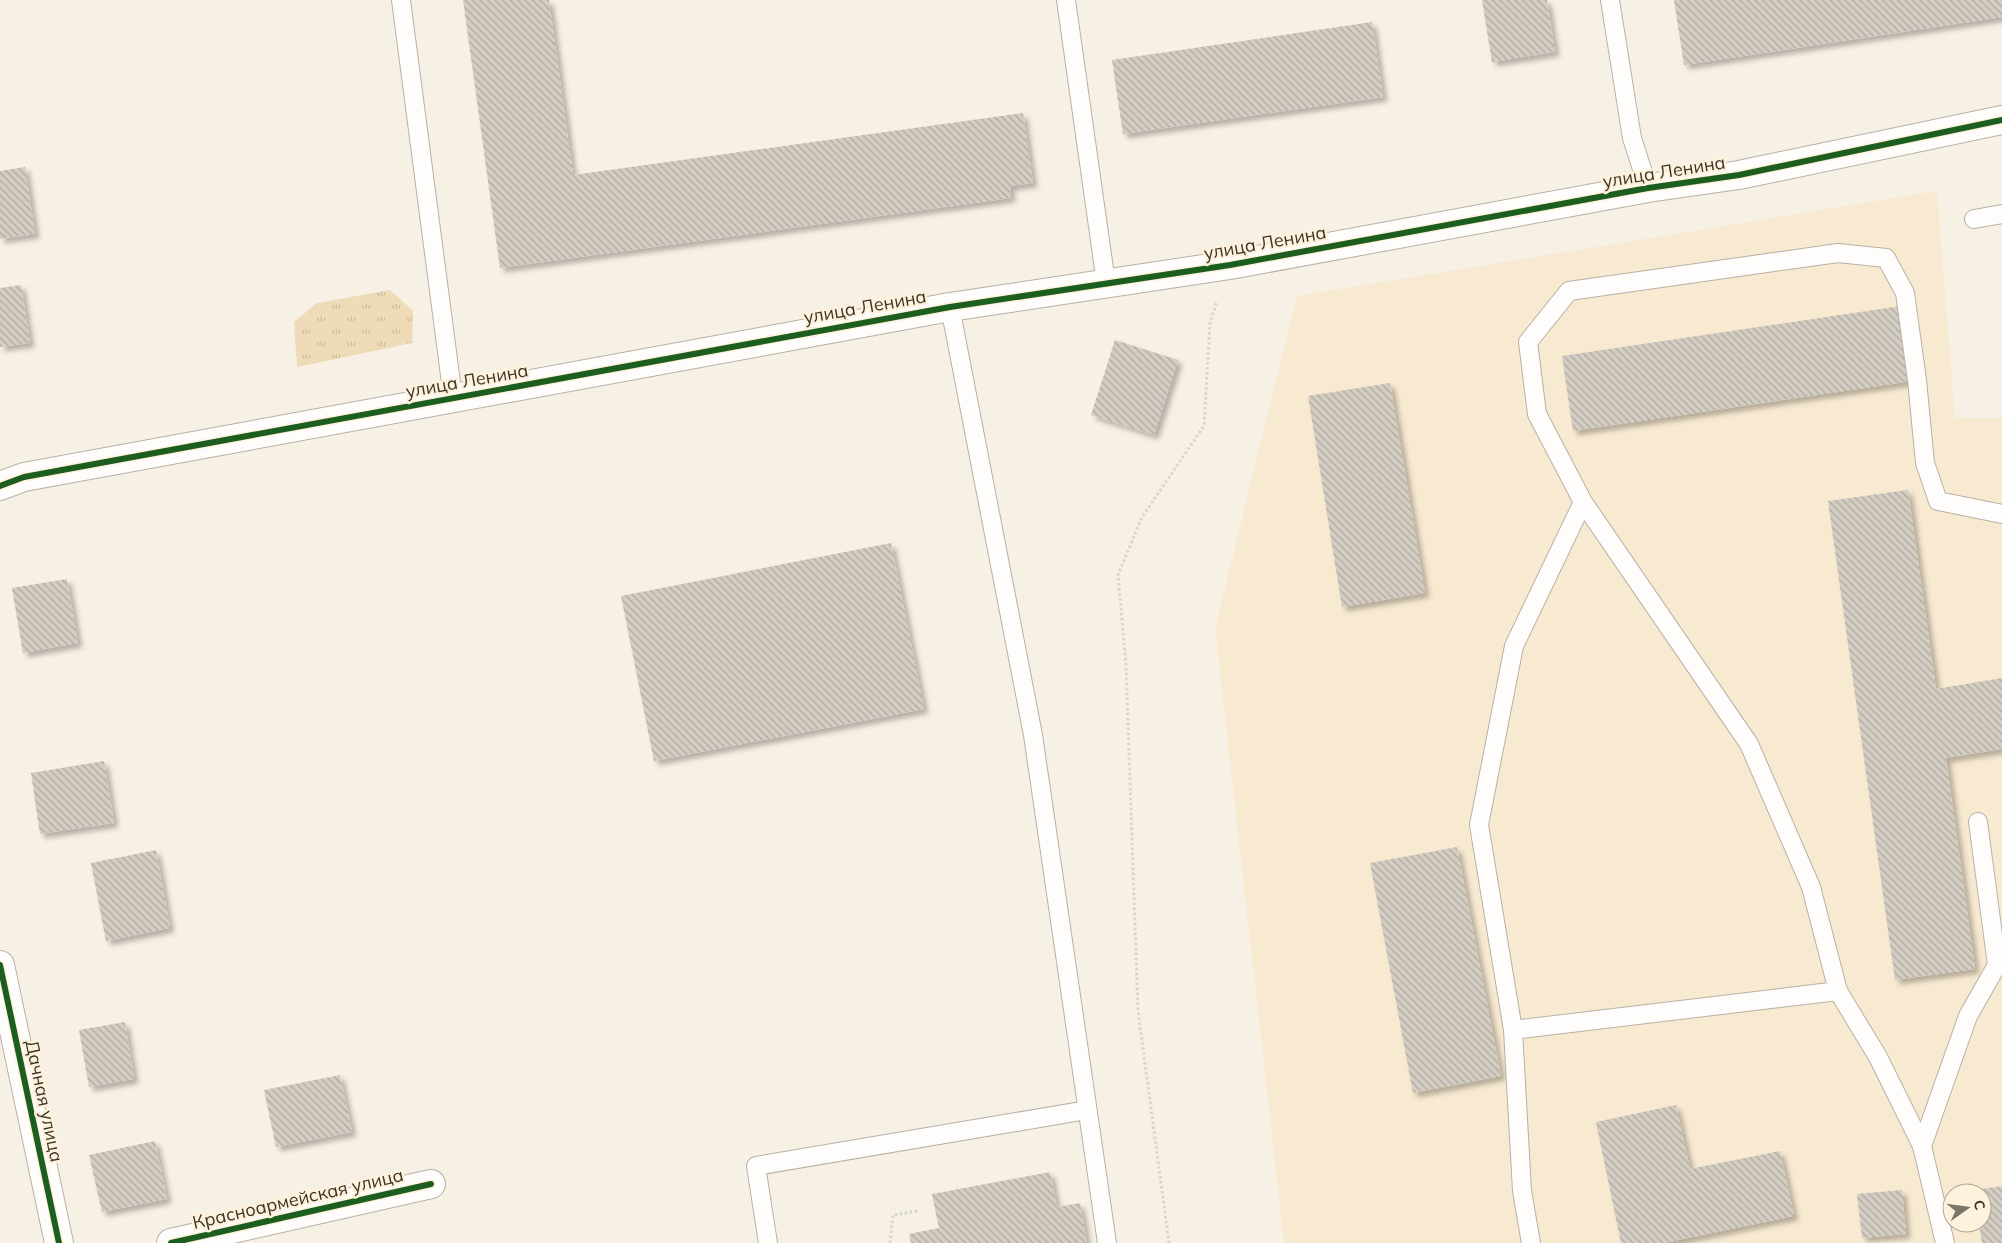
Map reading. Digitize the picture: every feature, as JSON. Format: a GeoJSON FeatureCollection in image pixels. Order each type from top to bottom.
{"type":"FeatureCollection","features":[{"type":"Feature","properties":{"kind":"street","name":"улица Ленина"},"geometry":{"type":"LineString","coordinates":[[0,486],[24,477],[950,307],[1230,266],[1648,188],[1739,175],[2002,120]]}},
{"type":"Feature","properties":{"kind":"street","name":"Дачная улица"},"geometry":{"type":"LineString","coordinates":[[0,965],[59,1243]]}},
{"type":"Feature","properties":{"kind":"street","name":"Красноармейская улица"},"geometry":{"type":"LineString","coordinates":[[171,1243],[431,1184]]}},
{"type":"Feature","properties":{"kind":"lane"},"geometry":{"type":"LineString","coordinates":[[401,0],[453,398]]}},
{"type":"Feature","properties":{"kind":"lane"},"geometry":{"type":"LineString","coordinates":[[1066,0],[1106,283]]}},
{"type":"Feature","properties":{"kind":"lane"},"geometry":{"type":"LineString","coordinates":[[1610,0],[1632,138],[1648,188]]}},
{"type":"Feature","properties":{"kind":"lane"},"geometry":{"type":"LineString","coordinates":[[1974,219],[2002,214]]}},
{"type":"Feature","properties":{"kind":"lane"},"geometry":{"type":"LineString","coordinates":[[1945,1243],[1922,1146],[1878,1057],[1838,991],[1811,887],[1749,744],[1583,502],[1537,414],[1528,342],[1569,292],[1838,253],[1886,258],[1905,293],[1917,380],[1925,463],[1938,501],[2002,514]]}},
{"type":"Feature","properties":{"kind":"lane"},"geometry":{"type":"LineString","coordinates":[[950,307],[1033,735],[1107,1243]]}},
{"type":"Feature","properties":{"kind":"lane"},"geometry":{"type":"LineString","coordinates":[[1531,1243],[1522,1191],[1512,1030],[1479,825],[1514,646],[1583,502]]}},
{"type":"Feature","properties":{"kind":"lane"},"geometry":{"type":"LineString","coordinates":[[1922,1146],[1968,1016],[1997,965],[1978,822]]}},
{"type":"Feature","properties":{"kind":"lane"},"geometry":{"type":"LineString","coordinates":[[1512,1030],[1838,991]]}},
{"type":"Feature","properties":{"kind":"lane"},"geometry":{"type":"LineString","coordinates":[[768,1243],[756,1166],[1087,1110]]}},
{"type":"Feature","properties":{"kind":"path"},"geometry":{"type":"LineString","coordinates":[[1169,1243],[1138,1011],[1126,665],[1118,574],[1142,517],[1204,426],[1210,322],[1230,266]]}},
{"type":"Feature","properties":{"kind":"path"},"geometry":{"type":"LineString","coordinates":[[890,1243],[893,1215],[918,1211]]}},
{"type":"Feature","properties":{"kind":"shaded area"},"geometry":{"type":"Polygon","coordinates":[[[1937,191],[1955,418],[2002,418],[2002,1243],[1284,1243],[1215,628],[1297,296],[1937,191]]]}},
{"type":"Feature","properties":{"kind":"green space"},"geometry":{"type":"Polygon","coordinates":[[[390,290],[413,311],[412,343],[297,367],[294,322],[317,303],[390,290]]]}},
{"type":"Feature","properties":{"kind":"building"},"geometry":{"type":"Polygon","coordinates":[[[463,0],[549,0],[573,175],[1023,113],[1033,183],[1010,186],[1011,198],[500,268],[463,0]]]}},
{"type":"Feature","properties":{"kind":"building"},"geometry":{"type":"Polygon","coordinates":[[[1482,0],[1547,0],[1555,52],[1492,62],[1482,0]]]}},
{"type":"Feature","properties":{"kind":"building"},"geometry":{"type":"Polygon","coordinates":[[[1674,0],[2002,0],[2002,17],[1684,65],[1674,0]]]}},
{"type":"Feature","properties":{"kind":"building"},"geometry":{"type":"Polygon","coordinates":[[[1372,22],[1383,97],[1123,134],[1112,60],[1372,22]]]}},
{"type":"Feature","properties":{"kind":"building"},"geometry":{"type":"Polygon","coordinates":[[[25,167],[35,234],[0,239],[0,171],[25,167]]]}},
{"type":"Feature","properties":{"kind":"building"},"geometry":{"type":"Polygon","coordinates":[[[21,285],[30,343],[0,347],[0,288],[21,285]]]}},
{"type":"Feature","properties":{"kind":"building"},"geometry":{"type":"Polygon","coordinates":[[[1901,306],[1912,381],[1573,431],[1562,356],[1901,306]]]}},
{"type":"Feature","properties":{"kind":"building"},"geometry":{"type":"Polygon","coordinates":[[[1115,340],[1178,360],[1154,435],[1091,415],[1115,340]]]}},
{"type":"Feature","properties":{"kind":"building"},"geometry":{"type":"Polygon","coordinates":[[[1390,383],[1425,593],[1342,607],[1308,396],[1390,383]]]}},
{"type":"Feature","properties":{"kind":"building"},"geometry":{"type":"Polygon","coordinates":[[[1908,490],[1936,689],[2002,678],[2002,749],[1946,758],[1975,969],[1895,980],[1828,501],[1908,490]]]}},
{"type":"Feature","properties":{"kind":"building"},"geometry":{"type":"Polygon","coordinates":[[[891,543],[924,709],[654,761],[621,596],[891,543]]]}},
{"type":"Feature","properties":{"kind":"building"},"geometry":{"type":"Polygon","coordinates":[[[67,579],[78,643],[23,653],[12,588],[67,579]]]}},
{"type":"Feature","properties":{"kind":"building"},"geometry":{"type":"Polygon","coordinates":[[[104,761],[114,823],[40,834],[31,773],[104,761]]]}},
{"type":"Feature","properties":{"kind":"building"},"geometry":{"type":"Polygon","coordinates":[[[1457,847],[1501,1076],[1413,1093],[1370,863],[1457,847]]]}},
{"type":"Feature","properties":{"kind":"building"},"geometry":{"type":"Polygon","coordinates":[[[156,850],[170,928],[106,941],[91,863],[156,850]]]}},
{"type":"Feature","properties":{"kind":"building"},"geometry":{"type":"Polygon","coordinates":[[[125,1022],[134,1079],[89,1087],[79,1030],[125,1022]]]}},
{"type":"Feature","properties":{"kind":"building"},"geometry":{"type":"Polygon","coordinates":[[[340,1075],[352,1132],[276,1147],[264,1090],[340,1075]]]}},
{"type":"Feature","properties":{"kind":"building"},"geometry":{"type":"Polygon","coordinates":[[[1676,1105],[1690,1169],[1780,1151],[1794,1216],[1664,1243],[1621,1243],[1596,1122],[1676,1105]]]}},
{"type":"Feature","properties":{"kind":"building"},"geometry":{"type":"Polygon","coordinates":[[[155,1141],[167,1199],[102,1212],[89,1155],[155,1141]]]}},
{"type":"Feature","properties":{"kind":"building"},"geometry":{"type":"Polygon","coordinates":[[[1050,1172],[1057,1207],[1080,1203],[1087,1243],[911,1243],[909,1234],[939,1228],[932,1194],[1050,1172]]]}},
{"type":"Feature","properties":{"kind":"building"},"geometry":{"type":"Polygon","coordinates":[[[2002,1186],[2002,1243],[1982,1243],[1980,1233],[1992,1233],[1992,1187],[2002,1186]]]}},
{"type":"Feature","properties":{"kind":"building"},"geometry":{"type":"Polygon","coordinates":[[[1902,1190],[1906,1234],[1862,1238],[1857,1194],[1902,1190]]]}},
{"type":"Feature","properties":{"kind":"cycle path"},"geometry":{"type":"LineString","coordinates":[[0,486],[24,477],[950,307],[1230,265],[1648,188],[1739,175],[2002,120]]}},
{"type":"Feature","properties":{"kind":"cycle path"},"geometry":{"type":"LineString","coordinates":[[0,965],[59,1243]]}},
{"type":"Feature","properties":{"kind":"cycle path"},"geometry":{"type":"LineString","coordinates":[[171,1243],[431,1184]]}}]}
